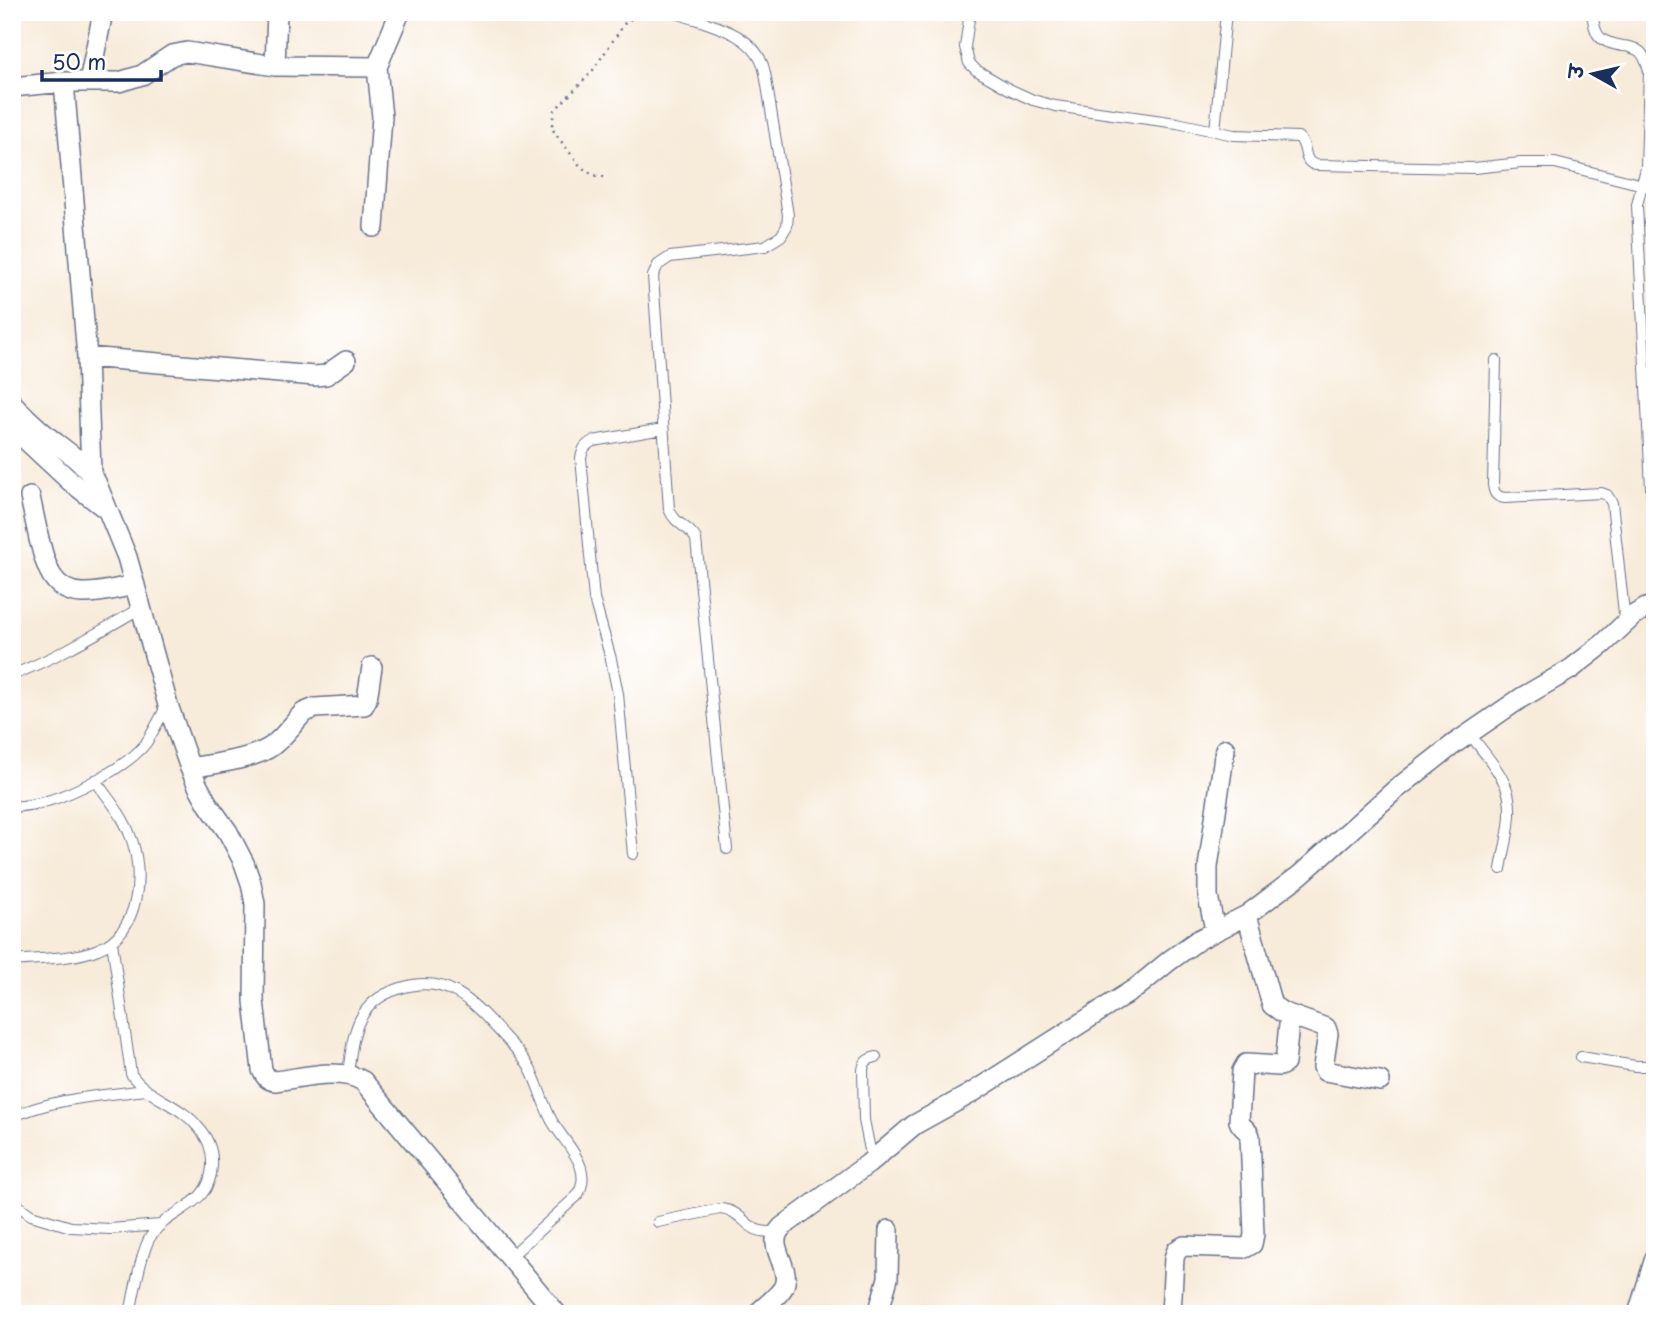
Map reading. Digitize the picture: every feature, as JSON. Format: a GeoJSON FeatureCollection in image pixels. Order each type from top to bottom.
{"type":"FeatureCollection","features":[{"type":"Feature","properties":{"kind":"street"},"geometry":{"type":"LineString","coordinates":[[89,82],[103,12]]}},
{"type":"Feature","properties":{"kind":"street"},"geometry":{"type":"LineString","coordinates":[[275,66],[278,12]]}},
{"type":"Feature","properties":{"kind":"street"},"geometry":{"type":"LineString","coordinates":[[374,227],[382,117],[377,67],[400,12]]}},
{"type":"Feature","properties":{"kind":"street"},"geometry":{"type":"LineString","coordinates":[[12,87],[64,82],[119,82],[149,71],[167,57],[187,52],[275,66],[377,67]]}},
{"type":"Feature","properties":{"kind":"street"},"geometry":{"type":"LineString","coordinates":[[64,82],[87,357],[91,473]]}},
{"type":"Feature","properties":{"kind":"street"},"geometry":{"type":"LineString","coordinates":[[87,357],[315,376],[326,375],[346,361]]}},
{"type":"Feature","properties":{"kind":"street"},"geometry":{"type":"LineString","coordinates":[[13,399],[28,420],[91,473],[123,546],[167,705],[190,768],[208,804],[229,832],[244,863],[255,904],[254,1001],[264,1075],[275,1081],[337,1073],[348,1074],[363,1081],[557,1314]]}},
{"type":"Feature","properties":{"kind":"street"},"geometry":{"type":"LineString","coordinates":[[12,427],[71,482],[108,511]]}},
{"type":"Feature","properties":{"kind":"street"},"geometry":{"type":"LineString","coordinates":[[30,497],[44,560],[53,579],[62,587],[83,594],[135,585]]}},
{"type":"Feature","properties":{"kind":"street"},"geometry":{"type":"LineString","coordinates":[[757,1314],[779,1294],[786,1281],[776,1244],[778,1231],[914,1125],[970,1094],[1136,988],[1198,940],[1247,915],[1300,875],[1401,785],[1469,733],[1571,669],[1603,644],[1625,622],[1646,608],[1655,606]]}},
{"type":"Feature","properties":{"kind":"street"},"geometry":{"type":"LineString","coordinates":[[190,768],[266,750],[274,745],[303,713],[311,709],[364,705],[372,667]]}},
{"type":"Feature","properties":{"kind":"street"},"geometry":{"type":"LineString","coordinates":[[1215,930],[1208,896],[1208,867],[1225,749]]}},
{"type":"Feature","properties":{"kind":"street"},"geometry":{"type":"LineString","coordinates":[[1247,915],[1269,1000],[1275,1008],[1326,1028],[1328,1034],[1325,1071],[1380,1081]]}},
{"type":"Feature","properties":{"kind":"street"},"geometry":{"type":"LineString","coordinates":[[1171,1314],[1174,1258],[1177,1250],[1184,1246],[1244,1248],[1252,1244],[1254,1234],[1250,1136],[1239,1121],[1242,1071],[1246,1064],[1283,1065],[1286,1060],[1290,1015]]}},
{"type":"Feature","properties":{"kind":"street"},"geometry":{"type":"LineString","coordinates":[[878,1314],[888,1278],[890,1230]]}},
{"type":"Feature","properties":{"kind":"street"},"geometry":{"type":"LineString","coordinates":[[1638,1314],[1655,1258]]}},
{"type":"Feature","properties":{"kind":"lane"},"geometry":{"type":"LineString","coordinates":[[674,12],[733,34],[760,56],[765,72],[788,215],[782,236],[765,246],[670,257],[655,270],[653,283],[669,509],[674,519],[696,539],[727,849]]}},
{"type":"Feature","properties":{"kind":"lane"},"geometry":{"type":"LineString","coordinates":[[970,12],[965,47],[969,63],[976,70],[1022,95],[1055,106],[1177,123],[1234,135],[1298,137],[1304,142],[1308,161],[1316,165],[1474,168],[1555,163],[1655,188]]}},
{"type":"Feature","properties":{"kind":"lane"},"geometry":{"type":"LineString","coordinates":[[1215,131],[1226,12]]}},
{"type":"Feature","properties":{"kind":"lane"},"geometry":{"type":"LineString","coordinates":[[1592,12],[1596,34],[1600,39],[1639,50],[1649,71],[1646,168],[1637,205],[1651,488],[1655,521]]}},
{"type":"Feature","properties":{"kind":"lane"},"geometry":{"type":"LineString","coordinates":[[1496,360],[1494,492],[1497,496],[1506,498],[1601,493],[1607,495],[1612,503],[1625,622]]}},
{"type":"Feature","properties":{"kind":"lane"},"geometry":{"type":"LineString","coordinates":[[633,854],[618,694],[594,598],[581,458],[582,449],[593,441],[663,429]]}},
{"type":"Feature","properties":{"kind":"lane"},"geometry":{"type":"LineString","coordinates":[[12,675],[83,642],[141,608]]}},
{"type":"Feature","properties":{"kind":"lane"},"geometry":{"type":"LineString","coordinates":[[12,807],[44,802],[95,780],[136,754],[146,743],[167,705]]}},
{"type":"Feature","properties":{"kind":"lane"},"geometry":{"type":"LineString","coordinates":[[1469,733],[1508,790],[1510,813],[1501,869]]}},
{"type":"Feature","properties":{"kind":"lane"},"geometry":{"type":"LineString","coordinates":[[12,961],[78,955],[99,949],[113,942],[130,917],[137,894],[138,870],[132,837],[95,780]]}},
{"type":"Feature","properties":{"kind":"lane"},"geometry":{"type":"LineString","coordinates":[[113,942],[131,1074],[145,1090],[197,1125],[209,1143],[212,1162],[211,1176],[204,1194],[160,1225],[146,1243],[130,1314]]}},
{"type":"Feature","properties":{"kind":"lane"},"geometry":{"type":"LineString","coordinates":[[348,1074],[354,1031],[365,1010],[387,993],[410,985],[439,985],[472,1002],[521,1055],[530,1068],[554,1125],[582,1168],[583,1183],[577,1196],[510,1257]]}},
{"type":"Feature","properties":{"kind":"lane"},"geometry":{"type":"LineString","coordinates":[[1581,1057],[1635,1066],[1655,1066]]}},
{"type":"Feature","properties":{"kind":"lane"},"geometry":{"type":"LineString","coordinates":[[872,1160],[864,1120],[863,1070],[866,1061],[876,1058]]}},
{"type":"Feature","properties":{"kind":"lane"},"geometry":{"type":"LineString","coordinates":[[12,1117],[31,1108],[60,1101],[145,1090]]}},
{"type":"Feature","properties":{"kind":"lane"},"geometry":{"type":"LineString","coordinates":[[12,1200],[31,1215],[71,1227],[110,1229],[160,1225]]}},
{"type":"Feature","properties":{"kind":"lane"},"geometry":{"type":"LineString","coordinates":[[658,1222],[726,1209],[736,1213],[761,1232],[778,1231]]}},
{"type":"Feature","properties":{"kind":"path"},"geometry":{"type":"LineString","coordinates":[[604,177],[593,175],[581,167],[554,132],[554,111],[592,73],[625,23],[640,12]]}}]}
